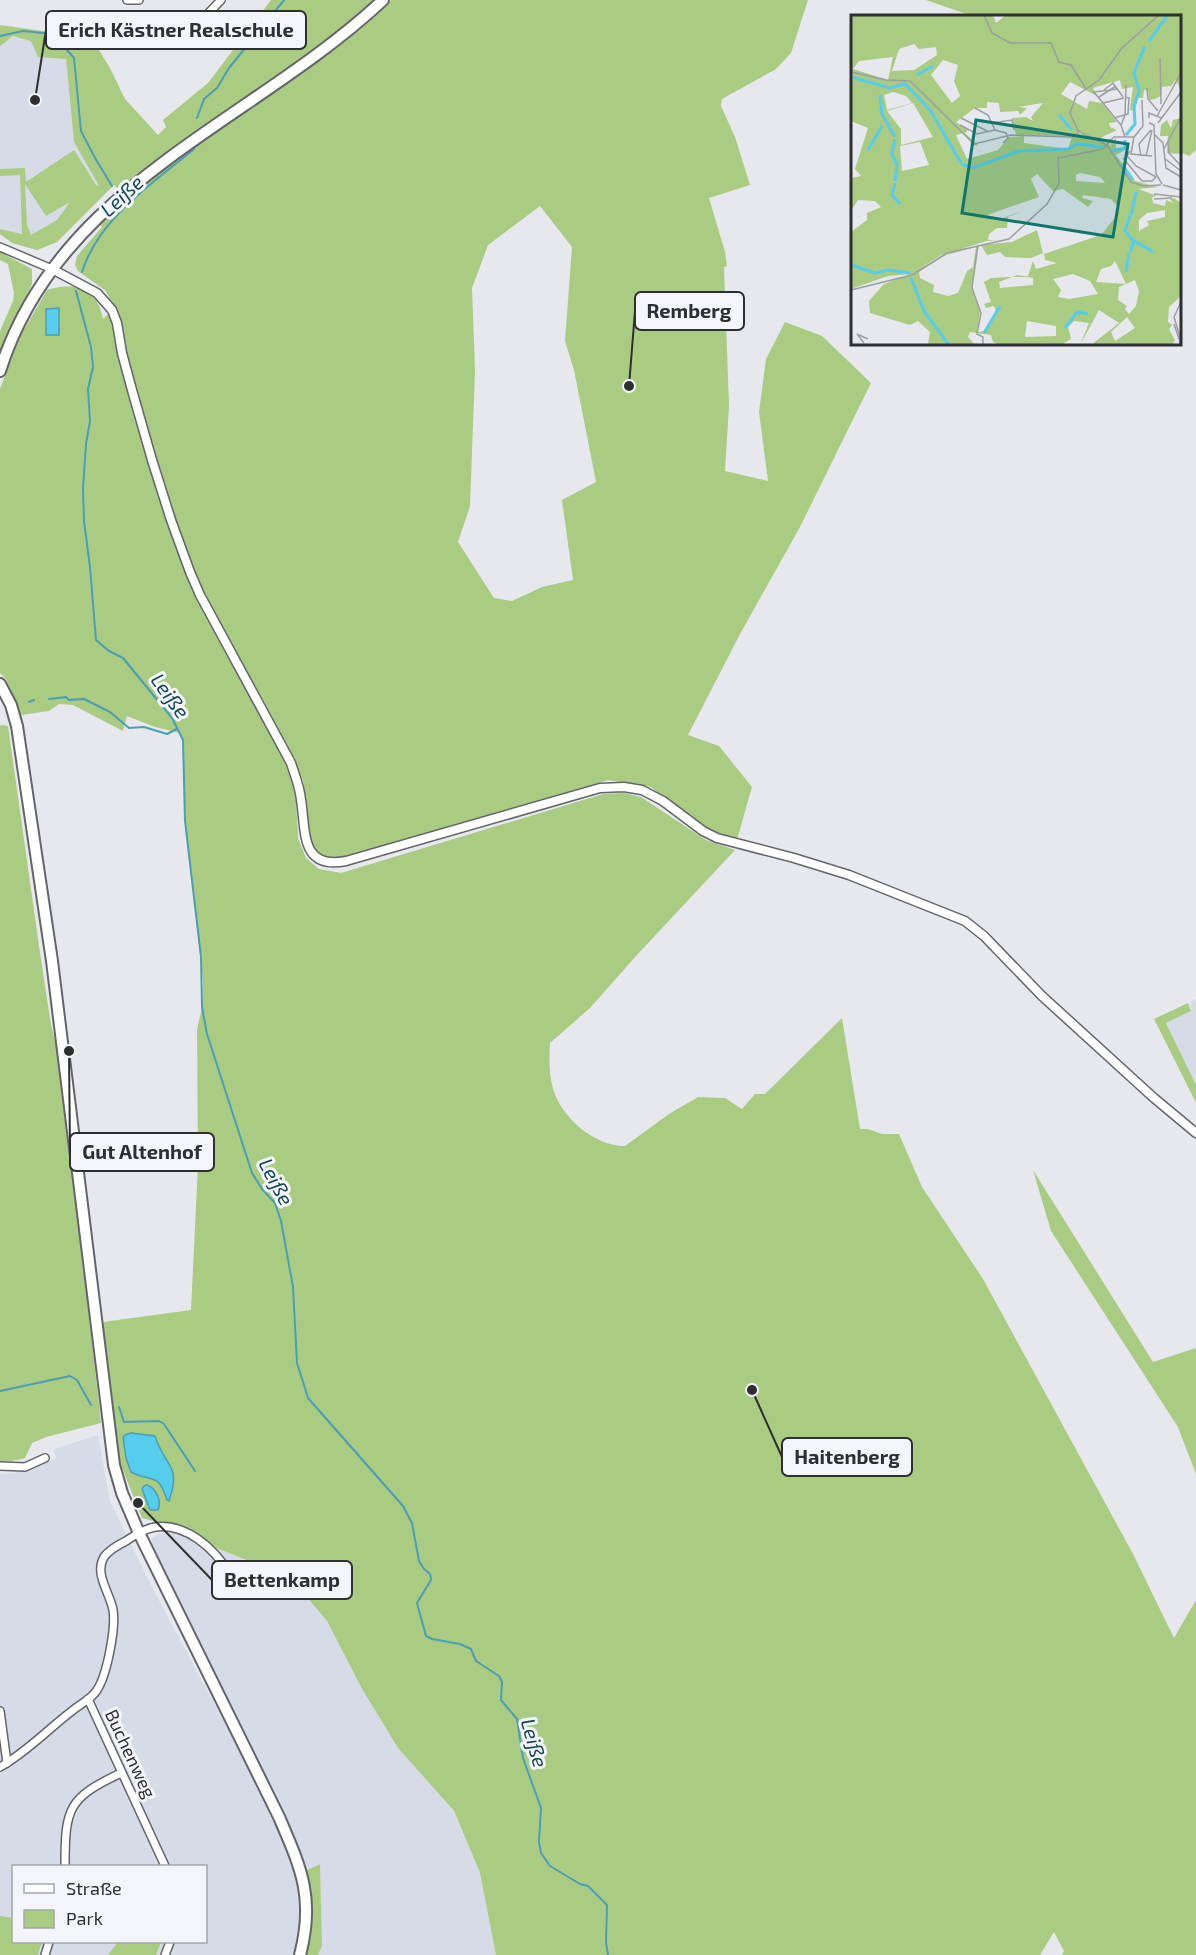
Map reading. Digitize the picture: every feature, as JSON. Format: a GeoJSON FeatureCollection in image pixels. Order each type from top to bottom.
{"type":"FeatureCollection","features":[{"type":"Feature","properties":{"kind":"main road"},"geometry":{"type":"LineString","coordinates":[[0,370],[26,311],[52,269],[108,208],[146,174],[331,43],[383,0]]}},
{"type":"Feature","properties":{"kind":"main road"},"geometry":{"type":"LineString","coordinates":[[0,684],[11,705],[17,726],[52,961],[111,1442],[119,1484],[139,1533],[294,1852],[303,1877],[306,1898],[305,1934],[300,1955]]}},
{"type":"Feature","properties":{"kind":"street"},"geometry":{"type":"LineString","coordinates":[[127,0],[139,0]]}},
{"type":"Feature","properties":{"kind":"street"},"geometry":{"type":"LineString","coordinates":[[180,44],[221,0]]}},
{"type":"Feature","properties":{"kind":"street"},"geometry":{"type":"LineString","coordinates":[[2,248],[52,269],[97,293],[116,317],[132,390],[178,542],[200,595],[292,766],[300,790],[306,841],[317,858],[328,862],[346,861],[600,788],[624,787],[642,790],[663,801],[703,831],[717,838],[849,875],[965,921],[984,936],[1042,996],[1196,1133]]}},
{"type":"Feature","properties":{"kind":"street"},"geometry":{"type":"LineString","coordinates":[[0,1466],[25,1467],[45,1458]]}},
{"type":"Feature","properties":{"kind":"street"},"geometry":{"type":"LineString","coordinates":[[139,1533],[148,1528],[160,1527],[190,1534],[214,1553],[228,1573]]}},
{"type":"Feature","properties":{"kind":"street","name":"Buchenweg"},"geometry":{"type":"LineString","coordinates":[[139,1533],[111,1551],[102,1563],[101,1574],[112,1606],[113,1621],[106,1670],[97,1691],[88,1699],[165,1865]]}},
{"type":"Feature","properties":{"kind":"street"},"geometry":{"type":"LineString","coordinates":[[4,1765],[88,1699]]}},
{"type":"Feature","properties":{"kind":"street"},"geometry":{"type":"LineString","coordinates":[[0,1711],[4,1765]]}},
{"type":"Feature","properties":{"kind":"street"},"geometry":{"type":"LineString","coordinates":[[65,1865],[67,1823],[75,1803],[92,1788],[121,1773]]}},
{"type":"Feature","properties":{"kind":"shaded area"},"geometry":{"type":"Polygon","coordinates":[[[0,25],[49,32],[66,59],[74,142],[100,187],[75,223],[57,242],[37,250],[12,243],[0,234],[0,25]]]}},
{"type":"Feature","properties":{"kind":"shaded area"},"geometry":{"type":"Polygon","coordinates":[[[1196,999],[1196,1085],[1166,1022],[1191,1011],[1191,1002],[1196,999]]]}},
{"type":"Feature","properties":{"kind":"shaded area"},"geometry":{"type":"Polygon","coordinates":[[[98,1435],[110,1502],[156,1595],[273,1813],[300,1875],[304,1921],[296,1955],[0,1955],[0,1474],[35,1468],[56,1458],[54,1449],[98,1435]]]}},
{"type":"Feature","properties":{"kind":"shaded area"},"geometry":{"type":"Polygon","coordinates":[[[169,1531],[269,1569],[295,1583],[327,1621],[362,1689],[398,1748],[453,1811],[480,1873],[496,1955],[318,1955],[322,1946],[320,1864],[305,1871],[172,1593],[152,1547],[152,1538],[169,1531]]]}},
{"type":"Feature","properties":{"kind":"green space"},"geometry":{"type":"Polygon","coordinates":[[[271,0],[377,0],[337,33],[119,190],[114,185],[57,242],[37,250],[12,243],[0,234],[0,229],[22,234],[20,175],[0,176],[0,169],[25,168],[26,182],[74,150],[96,185],[99,186],[74,142],[66,59],[38,57],[31,41],[13,36],[0,46],[0,25],[49,32],[83,24],[110,68],[125,99],[158,135],[166,127],[163,120],[208,83],[271,0]],[[25,184],[27,225],[31,235],[57,220],[70,202],[46,216],[25,184]]]}},
{"type":"Feature","properties":{"kind":"green space"},"geometry":{"type":"Polygon","coordinates":[[[391,0],[808,0],[791,53],[776,69],[722,99],[721,106],[735,137],[750,185],[709,198],[727,266],[724,267],[729,406],[725,471],[768,481],[759,412],[766,359],[785,322],[822,336],[871,383],[800,527],[740,634],[688,735],[719,746],[752,787],[736,843],[704,830],[651,787],[608,780],[343,860],[327,860],[316,854],[309,841],[303,780],[289,753],[295,783],[298,838],[306,858],[319,869],[341,873],[603,794],[624,793],[641,797],[706,840],[735,850],[590,1008],[550,1043],[551,1078],[557,1100],[572,1120],[591,1136],[613,1145],[625,1146],[669,1114],[698,1097],[725,1098],[742,1109],[755,1094],[765,1094],[842,1018],[860,1129],[882,1134],[899,1134],[922,1187],[983,1279],[1133,1554],[1174,1638],[1196,1600],[1196,1955],[1062,1955],[1064,1951],[1054,1932],[1040,1955],[496,1955],[480,1873],[454,1811],[398,1748],[362,1689],[327,1621],[295,1583],[269,1569],[181,1534],[182,1529],[142,1518],[119,1460],[103,1322],[191,1310],[198,1165],[197,1030],[202,1007],[203,981],[185,821],[183,740],[180,733],[155,727],[127,716],[123,731],[73,705],[59,704],[49,711],[21,715],[6,679],[0,673],[0,389],[19,338],[47,290],[57,287],[75,287],[83,290],[96,301],[103,319],[114,308],[106,291],[78,271],[75,265],[77,256],[102,227],[100,224],[171,161],[336,46],[391,0]],[[540,206],[488,245],[472,288],[475,371],[470,506],[458,542],[494,598],[512,601],[542,587],[573,580],[562,500],[596,482],[574,370],[565,341],[572,247],[540,206]]]}},
{"type":"Feature","properties":{"kind":"green space"},"geometry":{"type":"Polygon","coordinates":[[[926,0],[1196,0],[1196,150],[1189,156],[1181,152],[1181,15],[969,15],[926,0]]]}},
{"type":"Feature","properties":{"kind":"green space"},"geometry":{"type":"Polygon","coordinates":[[[0,252],[32,269],[32,284],[0,354],[0,331],[13,301],[14,293],[8,264],[0,260],[0,252]]]}},
{"type":"Feature","properties":{"kind":"green space"},"geometry":{"type":"Polygon","coordinates":[[[0,726],[8,726],[51,1025],[61,1064],[101,1423],[46,1437],[32,1443],[25,1458],[12,1461],[0,1461],[0,726]]]}},
{"type":"Feature","properties":{"kind":"green space"},"geometry":{"type":"Polygon","coordinates":[[[1188,1003],[1191,1011],[1166,1023],[1196,1085],[1196,1103],[1154,1019],[1188,1003]]]}},
{"type":"Feature","properties":{"kind":"green space"},"geometry":{"type":"Polygon","coordinates":[[[1033,1170],[1153,1362],[1196,1348],[1196,1474],[1178,1427],[1051,1231],[1033,1170]]]}},
{"type":"Feature","properties":{"kind":"green space"},"geometry":{"type":"Polygon","coordinates":[[[320,1864],[322,1946],[318,1955],[307,1955],[311,1903],[305,1871],[320,1864]]]}},
{"type":"Feature","properties":{"kind":"green space"},"geometry":{"type":"Polygon","coordinates":[[[0,1916],[12,1918],[12,1943],[42,1943],[38,1955],[0,1955],[0,1916]]]}},
{"type":"Feature","properties":{"kind":"green space"},"geometry":{"type":"Polygon","coordinates":[[[117,1943],[161,1943],[156,1955],[108,1955],[117,1943]]]}},
{"type":"Feature","properties":{"kind":"water"},"geometry":{"type":"Polygon","coordinates":[[[59,308],[59,335],[46,335],[46,309],[59,308]]]}},
{"type":"Feature","properties":{"kind":"water"},"geometry":{"type":"Polygon","coordinates":[[[131,1433],[155,1436],[173,1472],[174,1479],[169,1501],[157,1481],[131,1472],[123,1438],[131,1433]]]}},
{"type":"Feature","properties":{"kind":"water"},"geometry":{"type":"Polygon","coordinates":[[[147,1485],[157,1495],[158,1510],[150,1510],[142,1489],[147,1485]]]}},
{"type":"Feature","properties":{"kind":"waterway","name":"Leiße"},"geometry":{"type":"LineString","coordinates":[[197,118],[204,99],[217,88],[229,68],[284,0]]}},
{"type":"Feature","properties":{"kind":"waterway"},"geometry":{"type":"LineString","coordinates":[[0,36],[23,31],[53,34],[74,58],[81,131],[112,186]]}},
{"type":"Feature","properties":{"kind":"waterway","name":"Leiße"},"geometry":{"type":"LineString","coordinates":[[82,272],[90,253],[114,219],[129,203],[194,149]]}},
{"type":"Feature","properties":{"kind":"waterway","name":"Leiße"},"geometry":{"type":"LineString","coordinates":[[76,291],[91,347],[93,367],[88,389],[90,421],[83,489],[96,640],[109,651],[123,658],[172,718],[183,740],[185,821],[201,957],[202,1007],[207,1034],[252,1173],[275,1203],[281,1221],[293,1287],[297,1363],[308,1398],[403,1506],[412,1523],[419,1561],[430,1574],[431,1580],[417,1603],[426,1636],[471,1649],[476,1661],[499,1676],[502,1682],[501,1700],[517,1719],[523,1758],[541,1808],[539,1842],[541,1853],[550,1866],[580,1884],[588,1886],[607,1905],[608,1955]]}},
{"type":"Feature","properties":{"kind":"waterway"},"geometry":{"type":"LineString","coordinates":[[49,699],[66,697],[69,700],[84,699],[110,712],[129,728],[144,727],[167,734],[177,729]]}},
{"type":"Feature","properties":{"kind":"waterway"},"geometry":{"type":"LineString","coordinates":[[29,702],[34,700]]}},
{"type":"Feature","properties":{"kind":"waterway"},"geometry":{"type":"LineString","coordinates":[[0,1391],[70,1376],[77,1380],[91,1405]]}},
{"type":"Feature","properties":{"kind":"waterway"},"geometry":{"type":"LineString","coordinates":[[119,1407],[124,1422],[159,1421],[164,1424],[195,1471]]}},
{"type":"Feature","properties":{"kind":"place","name":"Erich Kästner Realschule"},"geometry":{"type":"Point","coordinates":[35,100]}},
{"type":"Feature","properties":{"kind":"place","name":"Remberg"},"geometry":{"type":"Point","coordinates":[629,386]}},
{"type":"Feature","properties":{"kind":"place","name":"Gut Altenhof"},"geometry":{"type":"Point","coordinates":[69,1051]}},
{"type":"Feature","properties":{"kind":"place","name":"Haitenberg"},"geometry":{"type":"Point","coordinates":[752,1390]}},
{"type":"Feature","properties":{"kind":"place","name":"Bettenkamp"},"geometry":{"type":"Point","coordinates":[138,1503]}}]}
